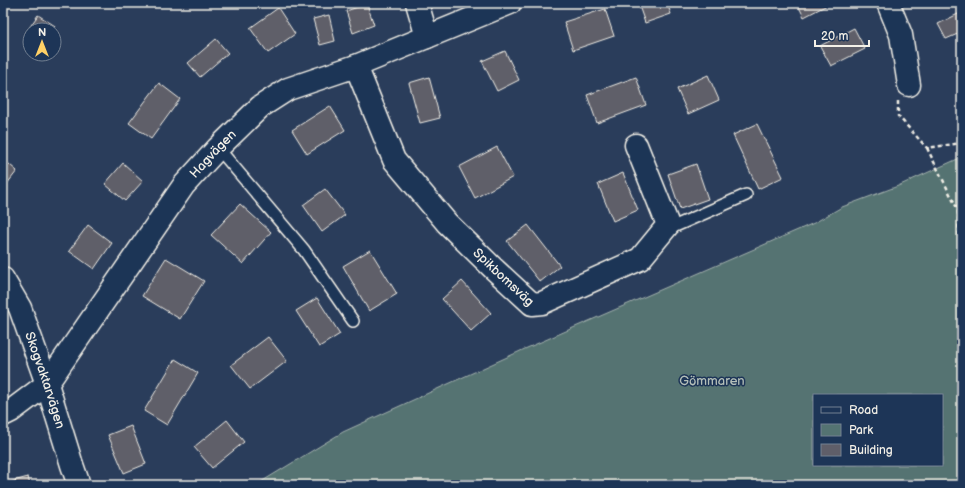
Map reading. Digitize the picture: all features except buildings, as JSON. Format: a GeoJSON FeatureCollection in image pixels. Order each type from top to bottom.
{"type":"FeatureCollection","features":[{"type":"Feature","properties":{"kind":"street"},"geometry":{"type":"LineString","coordinates":[[417,3],[427,37]]}},
{"type":"Feature","properties":{"kind":"street","name":"Hagvägen"},"geometry":{"type":"LineString","coordinates":[[3,415],[12,411],[47,384],[184,185],[218,148],[260,107],[288,90],[356,66],[510,3]]}},
{"type":"Feature","properties":{"kind":"street"},"geometry":{"type":"LineString","coordinates":[[888,3],[901,35],[909,85]]}},
{"type":"Feature","properties":{"kind":"street","name":"Spikbomsväg"},"geometry":{"type":"LineString","coordinates":[[356,66],[394,160],[447,223],[532,304],[542,303],[640,259],[668,225]]}},
{"type":"Feature","properties":{"kind":"street"},"geometry":{"type":"LineString","coordinates":[[636,145],[668,225]]}},
{"type":"Feature","properties":{"kind":"street","name":"Skogvaktarvägen"},"geometry":{"type":"LineString","coordinates":[[3,279],[20,308],[47,384],[79,485]]}},
{"type":"Feature","properties":{"kind":"lane"},"geometry":{"type":"LineString","coordinates":[[218,148],[304,250],[353,321]]}},
{"type":"Feature","properties":{"kind":"lane"},"geometry":{"type":"LineString","coordinates":[[668,225],[674,227],[746,195]]}},
{"type":"Feature","properties":{"kind":"path"},"geometry":{"type":"LineString","coordinates":[[909,85],[899,84],[898,116],[927,148],[958,210],[962,315]]}},
{"type":"Feature","properties":{"kind":"path"},"geometry":{"type":"LineString","coordinates":[[927,148],[962,143]]}},
{"type":"Feature","properties":{"kind":"green space","name":"Gömmaren"},"geometry":{"type":"Polygon","coordinates":[[[962,157],[962,485],[256,485],[343,432],[527,348],[814,223],[842,207],[898,186],[962,157]]]}}]}
